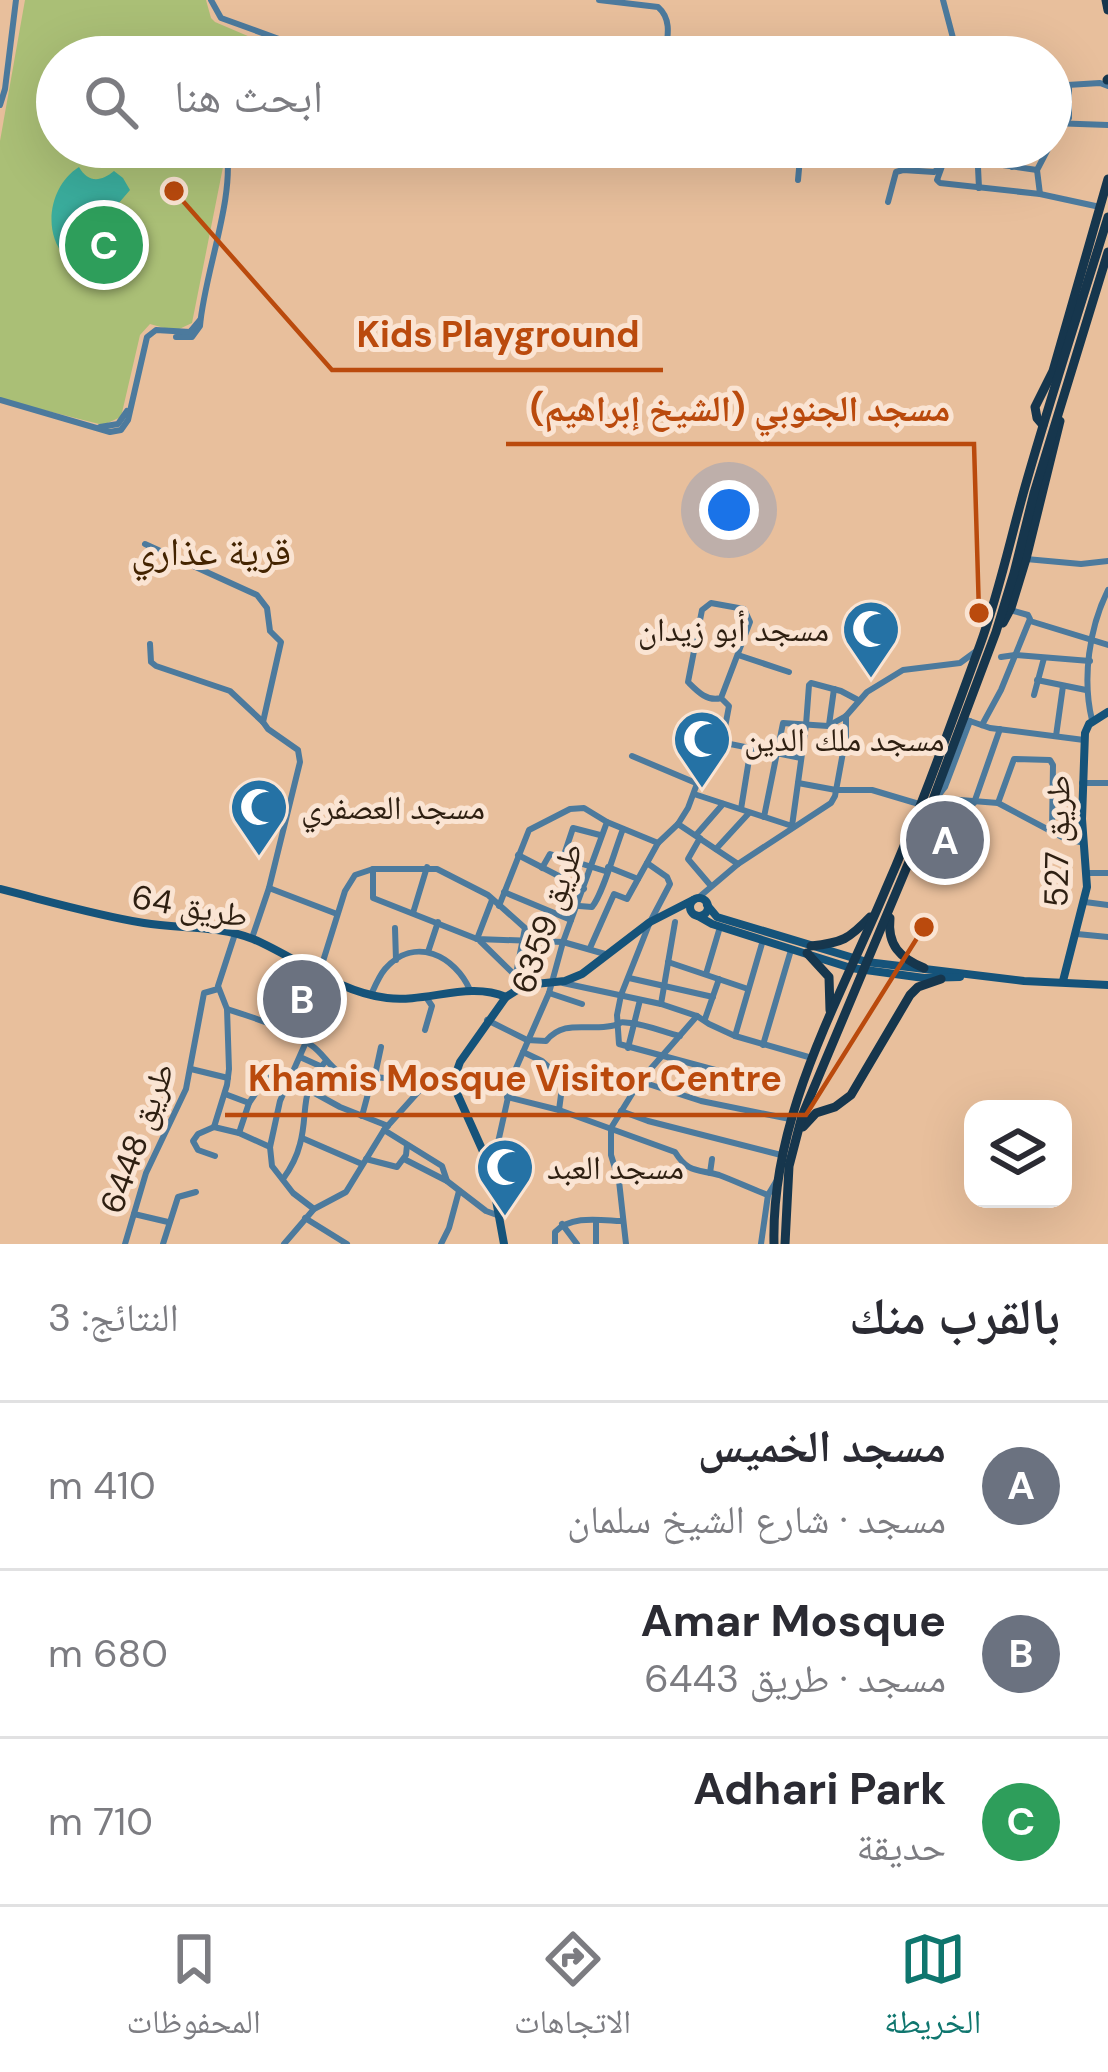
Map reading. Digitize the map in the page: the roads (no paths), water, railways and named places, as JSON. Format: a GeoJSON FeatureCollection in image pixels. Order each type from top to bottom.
{"type":"FeatureCollection","features":[{"type":"Feature","properties":{"kind":"main road"},"geometry":{"type":"LineString","coordinates":[[1106,0],[1108,10]]}},
{"type":"Feature","properties":{"kind":"main road"},"geometry":{"type":"LineString","coordinates":[[785,1244],[794,1143],[979,649],[1043,425],[1036,407],[1053,371],[1104,212],[1108,179]]}},
{"type":"Feature","properties":{"kind":"main road"},"geometry":{"type":"LineString","coordinates":[[774,1244],[776,1180],[790,1119],[830,1017],[893,902],[967,720],[1108,251]]}},
{"type":"Feature","properties":{"kind":"main road"},"geometry":{"type":"LineString","coordinates":[[996,632],[1010,610],[1026,559],[1058,434],[1058,414]]}},
{"type":"Feature","properties":{"kind":"main road"},"geometry":{"type":"LineString","coordinates":[[893,902],[892,943],[907,961],[924,968]]}},
{"type":"Feature","properties":{"kind":"main road"},"geometry":{"type":"LineString","coordinates":[[830,1017],[829,977],[809,950],[839,944],[878,909]]}},
{"type":"Feature","properties":{"kind":"main road"},"geometry":{"type":"LineString","coordinates":[[794,1143],[811,1117],[851,1096],[910,995],[940,979]]}},
{"type":"Feature","properties":{"kind":"street"},"geometry":{"type":"LineString","coordinates":[[0,105],[16,0]]}},
{"type":"Feature","properties":{"kind":"street"},"geometry":{"type":"LineString","coordinates":[[211,0],[221,18],[271,36]]}},
{"type":"Feature","properties":{"kind":"street"},"geometry":{"type":"LineString","coordinates":[[599,0],[663,10],[667,36]]}},
{"type":"Feature","properties":{"kind":"street"},"geometry":{"type":"LineString","coordinates":[[943,0],[952,36]]}},
{"type":"Feature","properties":{"kind":"street"},"geometry":{"type":"LineString","coordinates":[[1072,85],[1106,83]]}},
{"type":"Feature","properties":{"kind":"street"},"geometry":{"type":"LineString","coordinates":[[1072,124],[1108,125]]}},
{"type":"Feature","properties":{"kind":"street"},"geometry":{"type":"LineString","coordinates":[[0,400],[110,432],[122,430],[144,349],[154,336],[192,337],[199,330],[227,168]]}},
{"type":"Feature","properties":{"kind":"street"},"geometry":{"type":"LineString","coordinates":[[798,180],[799,168]]}},
{"type":"Feature","properties":{"kind":"street"},"geometry":{"type":"LineString","coordinates":[[977,168],[979,188]]}},
{"type":"Feature","properties":{"kind":"street"},"geometry":{"type":"LineString","coordinates":[[1020,168],[1036,170],[1040,194]]}},
{"type":"Feature","properties":{"kind":"street"},"geometry":{"type":"LineString","coordinates":[[940,169],[939,182],[1040,194],[1104,212]]}},
{"type":"Feature","properties":{"kind":"street"},"geometry":{"type":"LineString","coordinates":[[888,202],[899,170],[940,169]]}},
{"type":"Feature","properties":{"kind":"street"},"geometry":{"type":"LineString","coordinates":[[145,544],[257,595],[267,608],[270,631],[281,641],[263,722]]}},
{"type":"Feature","properties":{"kind":"street"},"geometry":{"type":"LineString","coordinates":[[1026,559],[1081,564],[1108,561]]}},
{"type":"Feature","properties":{"kind":"street"},"geometry":{"type":"LineString","coordinates":[[1093,722],[1086,690],[1096,617],[1108,590]]}},
{"type":"Feature","properties":{"kind":"street"},"geometry":{"type":"LineString","coordinates":[[716,602],[744,609],[750,622],[721,698],[704,696],[688,682],[702,610],[716,602]]}},
{"type":"Feature","properties":{"kind":"street"},"geometry":{"type":"LineString","coordinates":[[982,725],[1030,621],[1029,616],[1010,610]]}},
{"type":"Feature","properties":{"kind":"street"},"geometry":{"type":"LineString","coordinates":[[1030,621],[1108,645]]}},
{"type":"Feature","properties":{"kind":"street"},"geometry":{"type":"LineString","coordinates":[[150,644],[151,662],[156,666],[230,691],[300,755],[269,888],[252,938]]}},
{"type":"Feature","properties":{"kind":"street"},"geometry":{"type":"LineString","coordinates":[[764,817],[783,723],[829,725],[846,716],[883,680],[903,670],[966,661],[979,649]]}},
{"type":"Feature","properties":{"kind":"street"},"geometry":{"type":"LineString","coordinates":[[738,655],[788,672]]}},
{"type":"Feature","properties":{"kind":"street"},"geometry":{"type":"LineString","coordinates":[[1001,657],[1090,661]]}},
{"type":"Feature","properties":{"kind":"street"},"geometry":{"type":"LineString","coordinates":[[1034,695],[1044,658]]}},
{"type":"Feature","properties":{"kind":"street"},"geometry":{"type":"LineString","coordinates":[[951,664],[966,683]]}},
{"type":"Feature","properties":{"kind":"street"},"geometry":{"type":"LineString","coordinates":[[1037,680],[1086,690]]}},
{"type":"Feature","properties":{"kind":"street"},"geometry":{"type":"LineString","coordinates":[[792,826],[809,684],[858,700]]}},
{"type":"Feature","properties":{"kind":"street"},"geometry":{"type":"LineString","coordinates":[[1056,736],[1064,686]]}},
{"type":"Feature","properties":{"kind":"street"},"geometry":{"type":"LineString","coordinates":[[829,725],[834,689]]}},
{"type":"Feature","properties":{"kind":"street"},"geometry":{"type":"LineString","coordinates":[[721,698],[729,706],[725,743]]}},
{"type":"Feature","properties":{"kind":"street"},"geometry":{"type":"LineString","coordinates":[[1089,706],[1106,713]]}},
{"type":"Feature","properties":{"kind":"street","name":"طريق 527"},"geometry":{"type":"LineString","coordinates":[[1063,981],[1085,902],[1084,740],[1087,728],[1106,713]]}},
{"type":"Feature","properties":{"kind":"street"},"geometry":{"type":"LineString","coordinates":[[809,950],[720,927],[694,914],[690,906],[738,864],[827,806],[836,793],[846,716]]}},
{"type":"Feature","properties":{"kind":"street"},"geometry":{"type":"LineString","coordinates":[[967,720],[1084,740]]}},
{"type":"Feature","properties":{"kind":"street"},"geometry":{"type":"LineString","coordinates":[[974,803],[1000,729]]}},
{"type":"Feature","properties":{"kind":"street"},"geometry":{"type":"LineString","coordinates":[[725,743],[801,758]]}},
{"type":"Feature","properties":{"kind":"street"},"geometry":{"type":"LineString","coordinates":[[590,948],[615,893],[627,898],[725,743]]}},
{"type":"Feature","properties":{"kind":"street"},"geometry":{"type":"LineString","coordinates":[[716,849],[745,811],[752,748]]}},
{"type":"Feature","properties":{"kind":"street"},"geometry":{"type":"LineString","coordinates":[[632,756],[696,783]]}},
{"type":"Feature","properties":{"kind":"street"},"geometry":{"type":"LineString","coordinates":[[998,803],[1014,759],[1050,760],[1052,830]]}},
{"type":"Feature","properties":{"kind":"street"},"geometry":{"type":"LineString","coordinates":[[798,783],[836,793],[872,790],[920,804]]}},
{"type":"Feature","properties":{"kind":"street"},"geometry":{"type":"LineString","coordinates":[[1082,783],[1108,784]]}},
{"type":"Feature","properties":{"kind":"street"},"geometry":{"type":"LineString","coordinates":[[694,794],[792,826]]}},
{"type":"Feature","properties":{"kind":"street"},"geometry":{"type":"LineString","coordinates":[[935,798],[998,803],[1064,838],[1084,843]]}},
{"type":"Feature","properties":{"kind":"street"},"geometry":{"type":"LineString","coordinates":[[711,886],[688,857],[723,804]]}},
{"type":"Feature","properties":{"kind":"street"},"geometry":{"type":"LineString","coordinates":[[477,939],[504,892],[529,830],[570,809],[584,808],[658,843]]}},
{"type":"Feature","properties":{"kind":"street","name":"طريق 6359"},"geometry":{"type":"LineString","coordinates":[[488,1161],[497,1147],[522,1051],[549,993],[607,822]]}},
{"type":"Feature","properties":{"kind":"street"},"geometry":{"type":"LineString","coordinates":[[678,824],[738,864]]}},
{"type":"Feature","properties":{"kind":"street"},"geometry":{"type":"LineString","coordinates":[[563,858],[574,828],[600,836]]}},
{"type":"Feature","properties":{"kind":"street"},"geometry":{"type":"LineString","coordinates":[[579,906],[592,907],[598,901],[623,829]]}},
{"type":"Feature","properties":{"kind":"street"},"geometry":{"type":"LineString","coordinates":[[542,868],[549,854],[638,879]]}},
{"type":"Feature","properties":{"kind":"street"},"geometry":{"type":"LineString","coordinates":[[518,855],[584,889]]}},
{"type":"Feature","properties":{"kind":"street"},"geometry":{"type":"LineString","coordinates":[[647,863],[668,877],[670,884],[621,995],[618,1042],[746,1078]]}},
{"type":"Feature","properties":{"kind":"street"},"geometry":{"type":"LineString","coordinates":[[413,913],[422,868]]}},
{"type":"Feature","properties":{"kind":"street"},"geometry":{"type":"LineString","coordinates":[[373,869],[373,898],[477,939],[525,985]]}},
{"type":"Feature","properties":{"kind":"street"},"geometry":{"type":"LineString","coordinates":[[314,1209],[302,1202],[272,1166],[270,1147],[280,1102],[306,1042],[349,881],[373,869],[437,869],[495,903],[526,929],[515,974]]}},
{"type":"Feature","properties":{"kind":"street"},"geometry":{"type":"LineString","coordinates":[[1087,873],[1108,873]]}},
{"type":"Feature","properties":{"kind":"street"},"geometry":{"type":"LineString","coordinates":[[269,888],[337,914]]}},
{"type":"Feature","properties":{"kind":"street","name":"طريق 64"},"geometry":{"type":"LineString","coordinates":[[0,889],[146,924],[252,938],[321,975],[388,998],[426,998],[470,990],[506,997]]}},
{"type":"Feature","properties":{"kind":"street"},"geometry":{"type":"LineString","coordinates":[[504,892],[571,920]]}},
{"type":"Feature","properties":{"kind":"street"},"geometry":{"type":"LineString","coordinates":[[598,901],[608,905]]}},
{"type":"Feature","properties":{"kind":"street"},"geometry":{"type":"LineString","coordinates":[[650,922],[679,912],[705,913],[701,901]]}},
{"type":"Feature","properties":{"kind":"street"},"geometry":{"type":"LineString","coordinates":[[504,1244],[488,1161],[455,1086],[460,1062],[506,997],[525,985],[576,977],[650,922],[701,901]]}},
{"type":"Feature","properties":{"kind":"street"},"geometry":{"type":"LineString","coordinates":[[701,901],[717,916],[859,965],[940,979],[967,976]]}},
{"type":"Feature","properties":{"kind":"street"},"geometry":{"type":"LineString","coordinates":[[1085,902],[1108,905]]}},
{"type":"Feature","properties":{"kind":"street"},"geometry":{"type":"LineString","coordinates":[[428,953],[438,922]]}},
{"type":"Feature","properties":{"kind":"street"},"geometry":{"type":"LineString","coordinates":[[661,1004],[676,922]]}},
{"type":"Feature","properties":{"kind":"street"},"geometry":{"type":"LineString","coordinates":[[706,974],[720,927]]}},
{"type":"Feature","properties":{"kind":"street"},"geometry":{"type":"LineString","coordinates":[[395,928],[396,960]]}},
{"type":"Feature","properties":{"kind":"street"},"geometry":{"type":"LineString","coordinates":[[214,1127],[229,1078],[227,1009],[218,989],[236,934]]}},
{"type":"Feature","properties":{"kind":"street"},"geometry":{"type":"LineString","coordinates":[[1077,934],[1108,937]]}},
{"type":"Feature","properties":{"kind":"street"},"geometry":{"type":"LineString","coordinates":[[477,939],[563,942],[605,954]]}},
{"type":"Feature","properties":{"kind":"street"},"geometry":{"type":"LineString","coordinates":[[735,1036],[764,940]]}},
{"type":"Feature","properties":{"kind":"street"},"geometry":{"type":"LineString","coordinates":[[763,1045],[792,948]]}},
{"type":"Feature","properties":{"kind":"street"},"geometry":{"type":"LineString","coordinates":[[371,994],[383,972],[416,952],[451,962],[470,990]]}},
{"type":"Feature","properties":{"kind":"street"},"geometry":{"type":"LineString","coordinates":[[668,962],[748,989]]}},
{"type":"Feature","properties":{"kind":"street"},"geometry":{"type":"LineString","coordinates":[[859,965],[1108,985]]}},
{"type":"Feature","properties":{"kind":"street"},"geometry":{"type":"LineString","coordinates":[[629,978],[712,998]]}},
{"type":"Feature","properties":{"kind":"street"},"geometry":{"type":"LineString","coordinates":[[626,1244],[611,1128],[640,1081],[701,1017],[718,979]]}},
{"type":"Feature","properties":{"kind":"street"},"geometry":{"type":"LineString","coordinates":[[553,981],[661,1004],[701,1017],[735,1036],[812,1058]]}},
{"type":"Feature","properties":{"kind":"street","name":"طريق 6448"},"geometry":{"type":"LineString","coordinates":[[125,1244],[146,1173],[184,1096],[204,993],[218,989]]}},
{"type":"Feature","properties":{"kind":"street"},"geometry":{"type":"LineString","coordinates":[[549,993],[582,1004]]}},
{"type":"Feature","properties":{"kind":"street"},"geometry":{"type":"LineString","coordinates":[[425,1030],[432,1006],[426,998]]}},
{"type":"Feature","properties":{"kind":"street"},"geometry":{"type":"LineString","coordinates":[[628,1048],[640,1000]]}},
{"type":"Feature","properties":{"kind":"street"},"geometry":{"type":"LineString","coordinates":[[227,1009],[306,1042],[319,1052],[323,1064],[309,1089],[302,1138],[283,1179]]}},
{"type":"Feature","properties":{"kind":"street"},"geometry":{"type":"LineString","coordinates":[[487,1020],[527,1040],[546,1041]]}},
{"type":"Feature","properties":{"kind":"street"},"geometry":{"type":"LineString","coordinates":[[542,1061],[546,1041],[556,1030],[577,1025],[635,1024],[680,1036]]}},
{"type":"Feature","properties":{"kind":"street"},"geometry":{"type":"LineString","coordinates":[[362,1116],[381,1047]]}},
{"type":"Feature","properties":{"kind":"street"},"geometry":{"type":"LineString","coordinates":[[522,1051],[542,1061],[564,1082],[560,1110]]}},
{"type":"Feature","properties":{"kind":"street"},"geometry":{"type":"LineString","coordinates":[[300,1057],[340,1072],[455,1086]]}},
{"type":"Feature","properties":{"kind":"street"},"geometry":{"type":"LineString","coordinates":[[190,1068],[229,1078]]}},
{"type":"Feature","properties":{"kind":"street"},"geometry":{"type":"LineString","coordinates":[[239,1133],[249,1103],[268,1076],[290,1079]]}},
{"type":"Feature","properties":{"kind":"street"},"geometry":{"type":"LineString","coordinates":[[284,1244],[314,1209],[346,1192],[386,1128],[428,1081]]}},
{"type":"Feature","properties":{"kind":"street"},"geometry":{"type":"LineString","coordinates":[[640,1081],[701,1101],[790,1119]]}},
{"type":"Feature","properties":{"kind":"street"},"geometry":{"type":"LineString","coordinates":[[309,1089],[386,1128],[442,1166],[447,1181]]}},
{"type":"Feature","properties":{"kind":"street"},"geometry":{"type":"LineString","coordinates":[[225,1094],[249,1103]]}},
{"type":"Feature","properties":{"kind":"street"},"geometry":{"type":"LineString","coordinates":[[507,1097],[560,1110],[676,1152],[698,1172],[768,1195]]}},
{"type":"Feature","properties":{"kind":"street"},"geometry":{"type":"LineString","coordinates":[[621,1111],[781,1155]]}},
{"type":"Feature","properties":{"kind":"street"},"geometry":{"type":"LineString","coordinates":[[215,1156],[194,1146],[198,1134],[214,1127],[270,1147]]}},
{"type":"Feature","properties":{"kind":"street"},"geometry":{"type":"LineString","coordinates":[[302,1138],[364,1161],[398,1167],[407,1145]]}},
{"type":"Feature","properties":{"kind":"street"},"geometry":{"type":"LineString","coordinates":[[404,1159],[497,1215]]}},
{"type":"Feature","properties":{"kind":"street"},"geometry":{"type":"LineString","coordinates":[[710,1173],[712,1160]]}},
{"type":"Feature","properties":{"kind":"street"},"geometry":{"type":"LineString","coordinates":[[760,1244],[768,1195],[776,1180]]}},
{"type":"Feature","properties":{"kind":"street"},"geometry":{"type":"LineString","coordinates":[[441,1244],[459,1190]]}},
{"type":"Feature","properties":{"kind":"street","name":"طريق 6448"},"geometry":{"type":"LineString","coordinates":[[163,1244],[181,1194],[196,1192]]}},
{"type":"Feature","properties":{"kind":"street"},"geometry":{"type":"LineString","coordinates":[[134,1214],[168,1222]]}},
{"type":"Feature","properties":{"kind":"street"},"geometry":{"type":"LineString","coordinates":[[305,1219],[347,1244]]}},
{"type":"Feature","properties":{"kind":"street"},"geometry":{"type":"LineString","coordinates":[[596,1220],[596,1244]]}},
{"type":"Feature","properties":{"kind":"street"},"geometry":{"type":"LineString","coordinates":[[559,1226],[621,1221]]}},
{"type":"Feature","properties":{"kind":"street"},"geometry":{"type":"LineString","coordinates":[[555,1244],[559,1226]]}},
{"type":"Feature","properties":{"kind":"street"},"geometry":{"type":"LineString","coordinates":[[559,1226],[577,1244]]}},
{"type":"Feature","properties":{"kind":"water"},"geometry":{"type":"Polygon","coordinates":[[[78,168],[95,179],[114,171],[130,190],[106,218],[88,213],[70,228],[68,241],[82,260],[81,268],[58,247],[53,233],[53,204],[67,177],[78,168]]]}},
{"type":"Feature","properties":{"kind":"place","name":"Kids Playground"},"geometry":{"type":"Point","coordinates":[174,191]}},
{"type":"Feature","properties":{"kind":"place","name":"Adhari Park"},"geometry":{"type":"Point","coordinates":[104,245]}},
{"type":"Feature","properties":{"kind":"place","name":"مسجد الجنوبي (الشيخ إبراهيم)"},"geometry":{"type":"Point","coordinates":[979,613]}},
{"type":"Feature","properties":{"kind":"place","name":"مسجد أبو زيدان"},"geometry":{"type":"Point","coordinates":[871,680]}},
{"type":"Feature","properties":{"kind":"place","name":"مسجد ملك الدين"},"geometry":{"type":"Point","coordinates":[702,790]}},
{"type":"Feature","properties":{"kind":"place","name":"مسجد الخميس"},"geometry":{"type":"Point","coordinates":[945,840]}},
{"type":"Feature","properties":{"kind":"place","name":"مسجد العصفري"},"geometry":{"type":"Point","coordinates":[259,858]}},
{"type":"Feature","properties":{"kind":"place","name":"Khamis Mosque Visitor Centre"},"geometry":{"type":"Point","coordinates":[924,927]}},
{"type":"Feature","properties":{"kind":"place","name":"Amar Mosque"},"geometry":{"type":"Point","coordinates":[302,999]}},
{"type":"Feature","properties":{"kind":"place","name":"مسجد العبد"},"geometry":{"type":"Point","coordinates":[505,1218]}},
{"type":"Feature","properties":{"kind":"district","name":"قرية عذاري"},"geometry":{"type":"Point","coordinates":[211,551]}}]}
